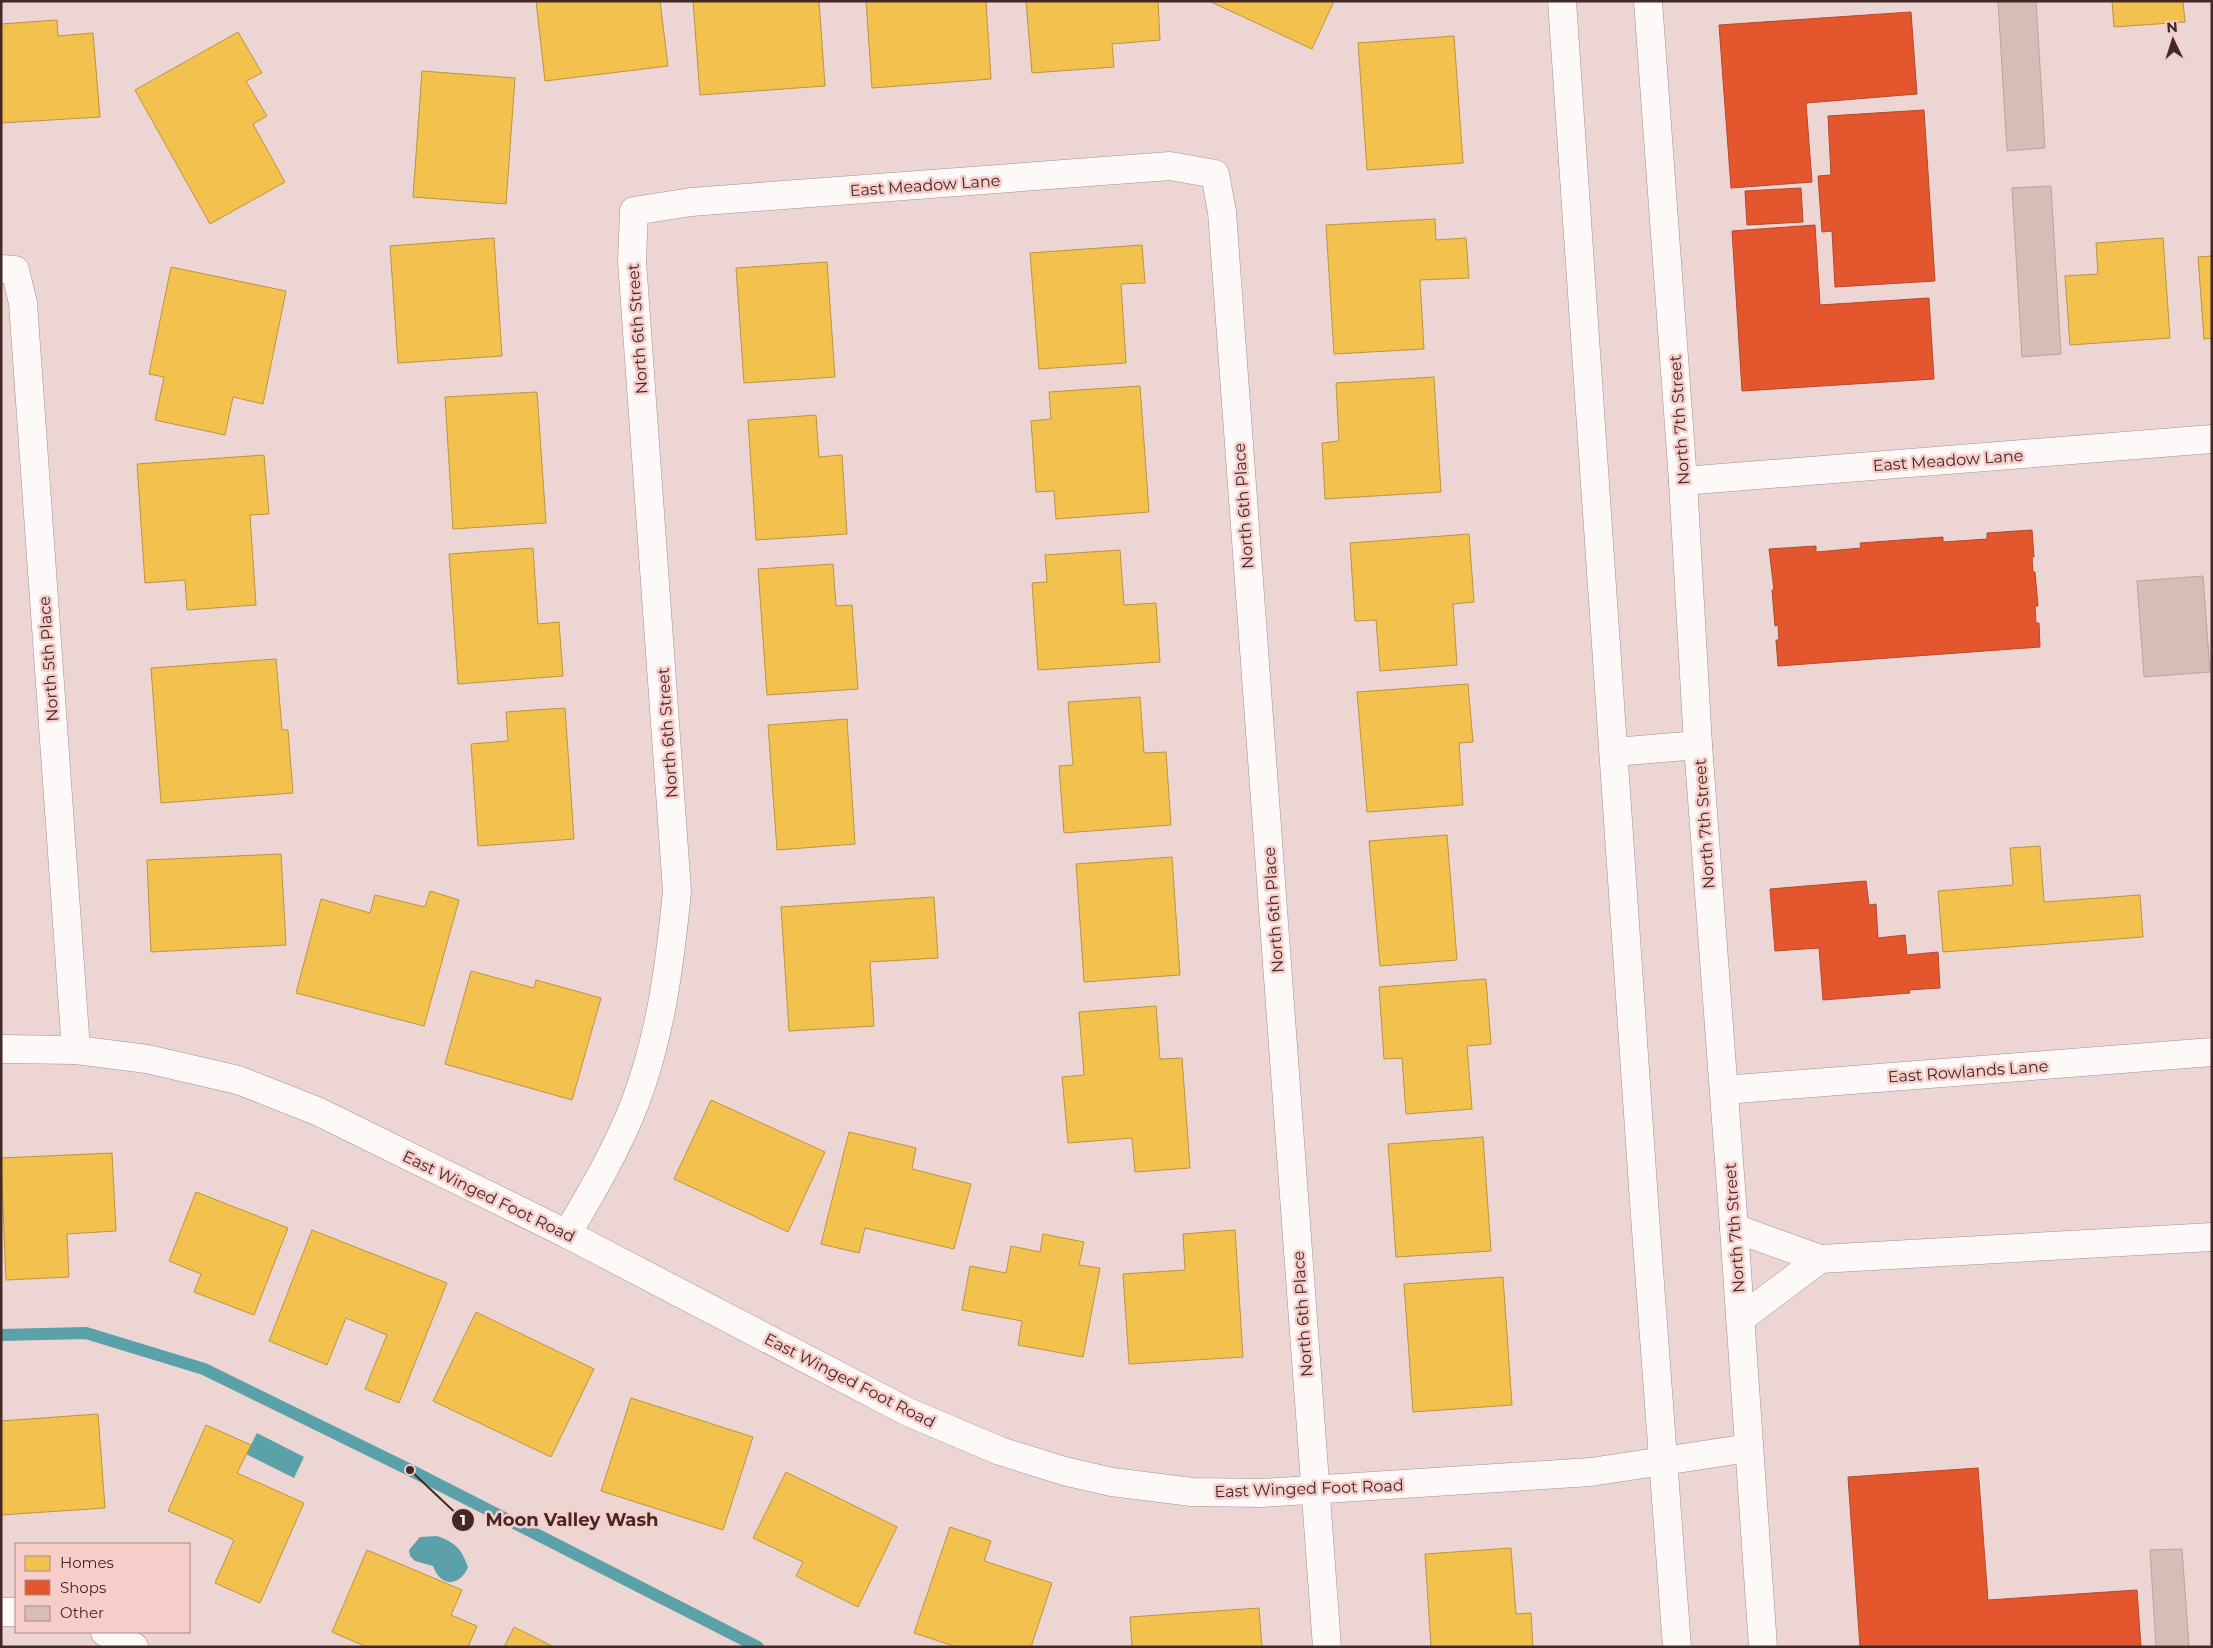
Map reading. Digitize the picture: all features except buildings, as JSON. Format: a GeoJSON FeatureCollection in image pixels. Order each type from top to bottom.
{"type":"FeatureCollection","features":[{"type":"Feature","properties":{"kind":"street"},"geometry":{"type":"LineString","coordinates":[[1562,1],[1677,1647]]}},
{"type":"Feature","properties":{"kind":"street","name":"North 7th Street"},"geometry":{"type":"LineString","coordinates":[[1648,1],[1683,480],[1698,745],[1763,1647]]}},
{"type":"Feature","properties":{"kind":"street","name":"East Meadow Lane"},"geometry":{"type":"LineString","coordinates":[[634,211],[691,202],[1170,166],[1215,174]]}},
{"type":"Feature","properties":{"kind":"street","name":"North 6th Place"},"geometry":{"type":"LineString","coordinates":[[1215,174],[1222,212],[1327,1647]]}},
{"type":"Feature","properties":{"kind":"street","name":"North 6th Street"},"geometry":{"type":"LineString","coordinates":[[567,1234],[604,1170],[635,1103],[655,1035],[669,968],[677,891],[632,261],[634,211]]}},
{"type":"Feature","properties":{"kind":"street","name":"North 5th Place"},"geometry":{"type":"LineString","coordinates":[[8,270],[23,303],[76,1050]]}},
{"type":"Feature","properties":{"kind":"street","name":"East Meadow Lane"},"geometry":{"type":"LineString","coordinates":[[1683,480],[2212,439]]}},
{"type":"Feature","properties":{"kind":"street"},"geometry":{"type":"LineString","coordinates":[[1615,752],[1698,745]]}},
{"type":"Feature","properties":{"kind":"street","name":"East Winged Foot Road"},"geometry":{"type":"LineString","coordinates":[[1,1049],[76,1050],[147,1059],[238,1080],[317,1110],[567,1234],[908,1412],[1000,1451],[1064,1471],[1112,1482],[1192,1492],[1261,1494],[1591,1472],[1749,1448]]}},
{"type":"Feature","properties":{"kind":"street","name":"East Rowlands Lane"},"geometry":{"type":"LineString","coordinates":[[1724,1090],[2212,1052]]}},
{"type":"Feature","properties":{"kind":"street"},"geometry":{"type":"LineString","coordinates":[[1734,1228],[1820,1259],[2212,1237]]}},
{"type":"Feature","properties":{"kind":"street"},"geometry":{"type":"LineString","coordinates":[[1740,1319],[1820,1259]]}},
{"type":"Feature","properties":{"kind":"street"},"geometry":{"type":"LineString","coordinates":[[1,1612],[15,1612]]}},
{"type":"Feature","properties":{"kind":"street"},"geometry":{"type":"LineString","coordinates":[[107,1633],[134,1647]]}},
{"type":"Feature","properties":{"kind":"water"},"geometry":{"type":"Polygon","coordinates":[[[257,1433],[304,1457],[294,1478],[246,1454],[257,1433]]]}},
{"type":"Feature","properties":{"kind":"water"},"geometry":{"type":"Polygon","coordinates":[[[437,1536],[457,1547],[468,1567],[464,1574],[455,1581],[445,1581],[436,1573],[433,1566],[415,1561],[410,1556],[409,1550],[420,1537],[437,1536]]]}},
{"type":"Feature","properties":{"kind":"waterway"},"geometry":{"type":"LineString","coordinates":[[1,1335],[86,1333],[204,1369],[410,1470],[758,1647]]}},
{"type":"Feature","properties":{"kind":"place","name":"Moon Valley Wash"},"geometry":{"type":"Point","coordinates":[410,1470]}}]}
